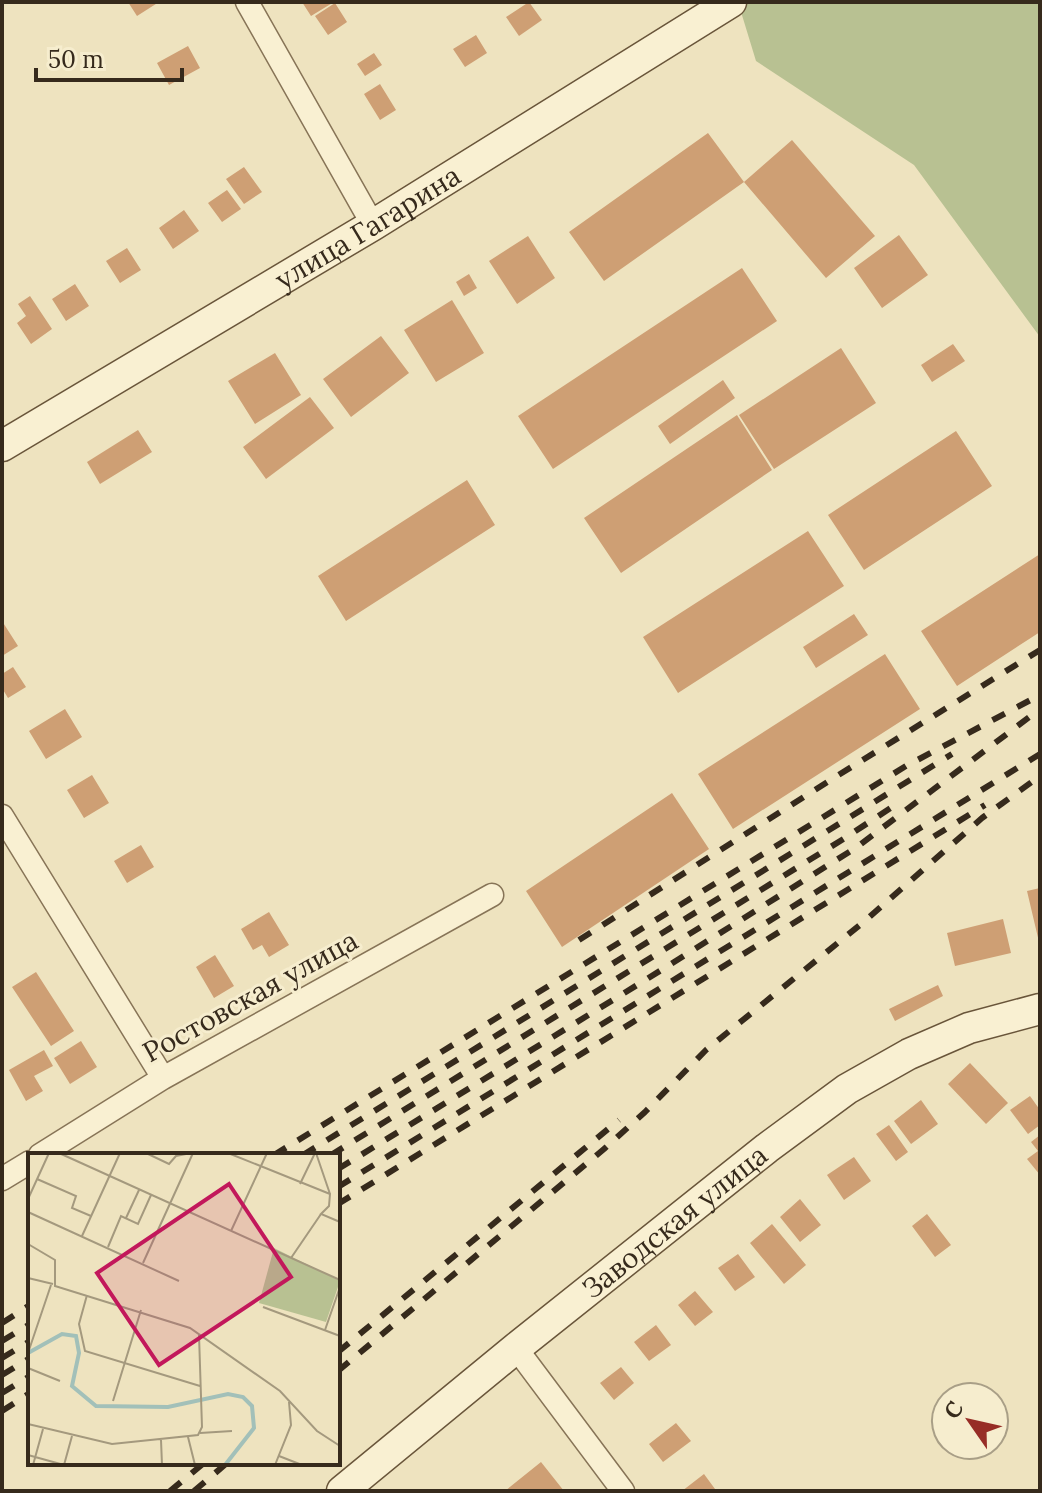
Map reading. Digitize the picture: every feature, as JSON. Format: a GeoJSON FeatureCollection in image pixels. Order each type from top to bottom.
{"type":"FeatureCollection","features":[{"type":"Feature","properties":{"kind":"main road","name":"улица Гагарина"},"geometry":{"type":"LineString","coordinates":[[2,446],[373,225],[731,2]]}},
{"type":"Feature","properties":{"kind":"main road","name":"Заводская улица"},"geometry":{"type":"LineString","coordinates":[[342,1491],[767,1148],[847,1089],[909,1054],[969,1028],[1040,1009]]}},
{"type":"Feature","properties":{"kind":"main road"},"geometry":{"type":"LineString","coordinates":[[1002,1020],[1040,1025]]}},
{"type":"Feature","properties":{"kind":"street"},"geometry":{"type":"LineString","coordinates":[[247,2],[373,225]]}},
{"type":"Feature","properties":{"kind":"street"},"geometry":{"type":"LineString","coordinates":[[2,816],[163,1078]]}},
{"type":"Feature","properties":{"kind":"street","name":"Ростовская улица"},"geometry":{"type":"LineString","coordinates":[[43,1153],[163,1078],[492,895]]}},
{"type":"Feature","properties":{"kind":"street"},"geometry":{"type":"LineString","coordinates":[[2,1179],[28,1163]]}},
{"type":"Feature","properties":{"kind":"street"},"geometry":{"type":"LineString","coordinates":[[516,1348],[623,1491]]}},
{"type":"Feature","properties":{"kind":"green space"},"geometry":{"type":"Polygon","coordinates":[[[738,2],[1040,2],[1040,337],[914,165],[756,61],[738,2]]]}},
{"type":"Feature","properties":{"kind":"building"},"geometry":{"type":"Polygon","coordinates":[[[128,2],[159,2],[137,16],[128,2]]]}},
{"type":"Feature","properties":{"kind":"building"},"geometry":{"type":"Polygon","coordinates":[[[302,2],[334,2],[311,16],[302,2]]]}},
{"type":"Feature","properties":{"kind":"building"},"geometry":{"type":"Polygon","coordinates":[[[529,2],[542,20],[519,36],[506,17],[529,2]]]}},
{"type":"Feature","properties":{"kind":"building"},"geometry":{"type":"Polygon","coordinates":[[[335,3],[347,22],[328,35],[315,16],[335,3]]]}},
{"type":"Feature","properties":{"kind":"building"},"geometry":{"type":"Polygon","coordinates":[[[476,35],[487,53],[465,67],[453,49],[476,35]]]}},
{"type":"Feature","properties":{"kind":"building"},"geometry":{"type":"Polygon","coordinates":[[[188,46],[200,68],[169,85],[157,63],[188,46]]]}},
{"type":"Feature","properties":{"kind":"building"},"geometry":{"type":"Polygon","coordinates":[[[374,53],[382,65],[365,76],[357,64],[374,53]]]}},
{"type":"Feature","properties":{"kind":"building"},"geometry":{"type":"Polygon","coordinates":[[[380,84],[396,110],[380,120],[364,94],[380,84]]]}},
{"type":"Feature","properties":{"kind":"building"},"geometry":{"type":"Polygon","coordinates":[[[708,133],[744,182],[604,281],[569,232],[708,133]]]}},
{"type":"Feature","properties":{"kind":"building"},"geometry":{"type":"Polygon","coordinates":[[[792,140],[875,236],[826,278],[744,182],[792,140]]]}},
{"type":"Feature","properties":{"kind":"building"},"geometry":{"type":"Polygon","coordinates":[[[244,167],[262,192],[244,204],[226,179],[244,167]]]}},
{"type":"Feature","properties":{"kind":"building"},"geometry":{"type":"Polygon","coordinates":[[[227,190],[241,209],[222,222],[208,203],[227,190]]]}},
{"type":"Feature","properties":{"kind":"building"},"geometry":{"type":"Polygon","coordinates":[[[184,210],[199,231],[173,249],[159,228],[184,210]]]}},
{"type":"Feature","properties":{"kind":"building"},"geometry":{"type":"Polygon","coordinates":[[[899,235],[928,275],[882,308],[854,268],[899,235]]]}},
{"type":"Feature","properties":{"kind":"building"},"geometry":{"type":"Polygon","coordinates":[[[528,236],[555,278],[517,304],[489,261],[528,236]]]}},
{"type":"Feature","properties":{"kind":"building"},"geometry":{"type":"Polygon","coordinates":[[[127,248],[141,270],[120,283],[106,261],[127,248]]]}},
{"type":"Feature","properties":{"kind":"building"},"geometry":{"type":"Polygon","coordinates":[[[742,268],[777,321],[553,469],[518,416],[742,268]]]}},
{"type":"Feature","properties":{"kind":"building"},"geometry":{"type":"Polygon","coordinates":[[[469,274],[477,288],[464,296],[456,282],[469,274]]]}},
{"type":"Feature","properties":{"kind":"building"},"geometry":{"type":"Polygon","coordinates":[[[75,284],[89,306],[66,321],[52,299],[75,284]]]}},
{"type":"Feature","properties":{"kind":"building"},"geometry":{"type":"Polygon","coordinates":[[[30,296],[52,329],[31,344],[17,323],[26,316],[18,304],[30,296]]]}},
{"type":"Feature","properties":{"kind":"building"},"geometry":{"type":"Polygon","coordinates":[[[452,300],[484,353],[436,382],[404,330],[452,300]]]}},
{"type":"Feature","properties":{"kind":"building"},"geometry":{"type":"Polygon","coordinates":[[[381,336],[409,373],[351,417],[323,379],[381,336]]]}},
{"type":"Feature","properties":{"kind":"building"},"geometry":{"type":"Polygon","coordinates":[[[953,344],[965,361],[932,382],[921,365],[953,344]]]}},
{"type":"Feature","properties":{"kind":"building"},"geometry":{"type":"Polygon","coordinates":[[[841,348],[876,403],[774,469],[739,415],[841,348]]]}},
{"type":"Feature","properties":{"kind":"building"},"geometry":{"type":"Polygon","coordinates":[[[275,353],[301,395],[255,424],[228,381],[275,353]]]}},
{"type":"Feature","properties":{"kind":"building"},"geometry":{"type":"Polygon","coordinates":[[[723,380],[735,398],[670,444],[658,426],[723,380]]]}},
{"type":"Feature","properties":{"kind":"building"},"geometry":{"type":"Polygon","coordinates":[[[310,397],[334,428],[266,479],[243,447],[310,397]]]}},
{"type":"Feature","properties":{"kind":"building"},"geometry":{"type":"Polygon","coordinates":[[[737,415],[772,470],[621,573],[584,518],[737,415]]]}},
{"type":"Feature","properties":{"kind":"building"},"geometry":{"type":"Polygon","coordinates":[[[138,430],[152,452],[100,484],[87,462],[138,430]]]}},
{"type":"Feature","properties":{"kind":"building"},"geometry":{"type":"Polygon","coordinates":[[[956,431],[992,486],[864,570],[828,515],[956,431]]]}},
{"type":"Feature","properties":{"kind":"building"},"geometry":{"type":"Polygon","coordinates":[[[467,480],[495,525],[346,621],[318,576],[467,480]]]}},
{"type":"Feature","properties":{"kind":"building"},"geometry":{"type":"Polygon","coordinates":[[[808,531],[844,586],[678,693],[643,637],[808,531]]]}},
{"type":"Feature","properties":{"kind":"building"},"geometry":{"type":"Polygon","coordinates":[[[1040,554],[1040,632],[957,686],[921,631],[1040,554]]]}},
{"type":"Feature","properties":{"kind":"building"},"geometry":{"type":"Polygon","coordinates":[[[854,614],[868,635],[816,668],[803,647],[854,614]]]}},
{"type":"Feature","properties":{"kind":"building"},"geometry":{"type":"Polygon","coordinates":[[[2,621],[18,646],[2,656],[2,621]]]}},
{"type":"Feature","properties":{"kind":"building"},"geometry":{"type":"Polygon","coordinates":[[[885,654],[920,709],[733,829],[698,774],[885,654]]]}},
{"type":"Feature","properties":{"kind":"building"},"geometry":{"type":"Polygon","coordinates":[[[13,667],[26,687],[8,698],[2,688],[2,674],[13,667]]]}},
{"type":"Feature","properties":{"kind":"building"},"geometry":{"type":"Polygon","coordinates":[[[65,709],[82,737],[46,759],[29,731],[65,709]]]}},
{"type":"Feature","properties":{"kind":"building"},"geometry":{"type":"Polygon","coordinates":[[[92,775],[109,803],[84,818],[67,790],[92,775]]]}},
{"type":"Feature","properties":{"kind":"building"},"geometry":{"type":"Polygon","coordinates":[[[672,793],[709,849],[562,947],[526,891],[672,793]]]}},
{"type":"Feature","properties":{"kind":"building"},"geometry":{"type":"Polygon","coordinates":[[[141,845],[154,867],[127,883],[114,861],[141,845]]]}},
{"type":"Feature","properties":{"kind":"building"},"geometry":{"type":"Polygon","coordinates":[[[1040,888],[1040,941],[1039,942],[1027,891],[1040,888]]]}},
{"type":"Feature","properties":{"kind":"building"},"geometry":{"type":"Polygon","coordinates":[[[269,912],[289,945],[269,957],[262,945],[253,950],[241,929],[269,912]]]}},
{"type":"Feature","properties":{"kind":"building"},"geometry":{"type":"Polygon","coordinates":[[[1003,919],[1011,953],[955,966],[947,933],[1003,919]]]}},
{"type":"Feature","properties":{"kind":"building"},"geometry":{"type":"Polygon","coordinates":[[[215,955],[234,986],[214,998],[196,967],[215,955]]]}},
{"type":"Feature","properties":{"kind":"building"},"geometry":{"type":"Polygon","coordinates":[[[36,972],[74,1031],[51,1046],[12,987],[36,972]]]}},
{"type":"Feature","properties":{"kind":"building"},"geometry":{"type":"Polygon","coordinates":[[[938,985],[943,996],[895,1021],[889,1009],[938,985]]]}},
{"type":"Feature","properties":{"kind":"building"},"geometry":{"type":"Polygon","coordinates":[[[81,1041],[97,1067],[70,1084],[54,1058],[81,1041]]]}},
{"type":"Feature","properties":{"kind":"building"},"geometry":{"type":"Polygon","coordinates":[[[44,1050],[53,1066],[34,1076],[43,1091],[26,1101],[9,1070],[44,1050]]]}},
{"type":"Feature","properties":{"kind":"building"},"geometry":{"type":"Polygon","coordinates":[[[970,1063],[1008,1103],[986,1124],[948,1084],[970,1063]]]}},
{"type":"Feature","properties":{"kind":"building"},"geometry":{"type":"Polygon","coordinates":[[[1030,1096],[1040,1110],[1040,1125],[1028,1134],[1010,1110],[1030,1096]]]}},
{"type":"Feature","properties":{"kind":"building"},"geometry":{"type":"Polygon","coordinates":[[[921,1100],[938,1124],[911,1144],[894,1121],[921,1100]]]}},
{"type":"Feature","properties":{"kind":"building"},"geometry":{"type":"Polygon","coordinates":[[[889,1125],[908,1152],[896,1161],[876,1134],[889,1125]]]}},
{"type":"Feature","properties":{"kind":"building"},"geometry":{"type":"Polygon","coordinates":[[[1040,1135],[1040,1175],[1027,1159],[1038,1151],[1031,1142],[1040,1135]]]}},
{"type":"Feature","properties":{"kind":"building"},"geometry":{"type":"Polygon","coordinates":[[[854,1157],[871,1181],[844,1200],[827,1175],[854,1157]]]}},
{"type":"Feature","properties":{"kind":"building"},"geometry":{"type":"Polygon","coordinates":[[[800,1199],[821,1225],[800,1242],[780,1217],[800,1199]]]}},
{"type":"Feature","properties":{"kind":"building"},"geometry":{"type":"Polygon","coordinates":[[[927,1214],[951,1245],[935,1257],[912,1226],[927,1214]]]}},
{"type":"Feature","properties":{"kind":"building"},"geometry":{"type":"Polygon","coordinates":[[[772,1224],[806,1265],[784,1284],[750,1243],[772,1224]]]}},
{"type":"Feature","properties":{"kind":"building"},"geometry":{"type":"Polygon","coordinates":[[[738,1254],[755,1277],[735,1291],[718,1268],[738,1254]]]}},
{"type":"Feature","properties":{"kind":"building"},"geometry":{"type":"Polygon","coordinates":[[[695,1291],[713,1312],[695,1326],[678,1305],[695,1291]]]}},
{"type":"Feature","properties":{"kind":"building"},"geometry":{"type":"Polygon","coordinates":[[[656,1325],[671,1345],[649,1361],[634,1342],[656,1325]]]}},
{"type":"Feature","properties":{"kind":"building"},"geometry":{"type":"Polygon","coordinates":[[[621,1367],[634,1383],[614,1400],[600,1383],[621,1367]]]}},
{"type":"Feature","properties":{"kind":"building"},"geometry":{"type":"Polygon","coordinates":[[[676,1423],[691,1441],[663,1462],[649,1444],[676,1423]]]}},
{"type":"Feature","properties":{"kind":"building"},"geometry":{"type":"Polygon","coordinates":[[[541,1462],[564,1491],[505,1491],[541,1462]]]}},
{"type":"Feature","properties":{"kind":"building"},"geometry":{"type":"Polygon","coordinates":[[[704,1474],[715,1489],[682,1491],[704,1474]]]}},
{"type":"Feature","properties":{"kind":"railway"},"geometry":{"type":"LineString","coordinates":[[579,940],[1040,650]]}},
{"type":"Feature","properties":{"kind":"railway"},"geometry":{"type":"LineString","coordinates":[[277,1153],[906,766],[1040,695]]}},
{"type":"Feature","properties":{"kind":"railway"},"geometry":{"type":"LineString","coordinates":[[340,1168],[857,847],[1040,709]]}},
{"type":"Feature","properties":{"kind":"railway"},"geometry":{"type":"LineString","coordinates":[[306,1153],[952,754]]}},
{"type":"Feature","properties":{"kind":"railway"},"geometry":{"type":"LineString","coordinates":[[340,1186],[1040,754]]}},
{"type":"Feature","properties":{"kind":"railway"},"geometry":{"type":"LineString","coordinates":[[340,1369],[604,1149],[706,1050],[866,920],[982,818],[1040,776]]}},
{"type":"Feature","properties":{"kind":"railway"},"geometry":{"type":"LineString","coordinates":[[340,1203],[985,805]]}},
{"type":"Feature","properties":{"kind":"railway"},"geometry":{"type":"LineString","coordinates":[[334,1153],[892,807]]}},
{"type":"Feature","properties":{"kind":"railway"},"geometry":{"type":"LineString","coordinates":[[340,1350],[619,1120]]}},
{"type":"Feature","properties":{"kind":"railway"},"geometry":{"type":"LineString","coordinates":[[2,1323],[28,1306]]}},
{"type":"Feature","properties":{"kind":"railway"},"geometry":{"type":"LineString","coordinates":[[2,1341],[28,1325]]}},
{"type":"Feature","properties":{"kind":"railway"},"geometry":{"type":"LineString","coordinates":[[2,1358],[28,1342]]}},
{"type":"Feature","properties":{"kind":"railway"},"geometry":{"type":"LineString","coordinates":[[2,1375],[28,1359]]}},
{"type":"Feature","properties":{"kind":"railway"},"geometry":{"type":"LineString","coordinates":[[2,1393],[28,1377]]}},
{"type":"Feature","properties":{"kind":"railway"},"geometry":{"type":"LineString","coordinates":[[2,1411],[28,1394]]}},
{"type":"Feature","properties":{"kind":"railway"},"geometry":{"type":"LineString","coordinates":[[170,1491],[202,1465]]}},
{"type":"Feature","properties":{"kind":"railway"},"geometry":{"type":"LineString","coordinates":[[194,1491],[225,1465]]}}]}
